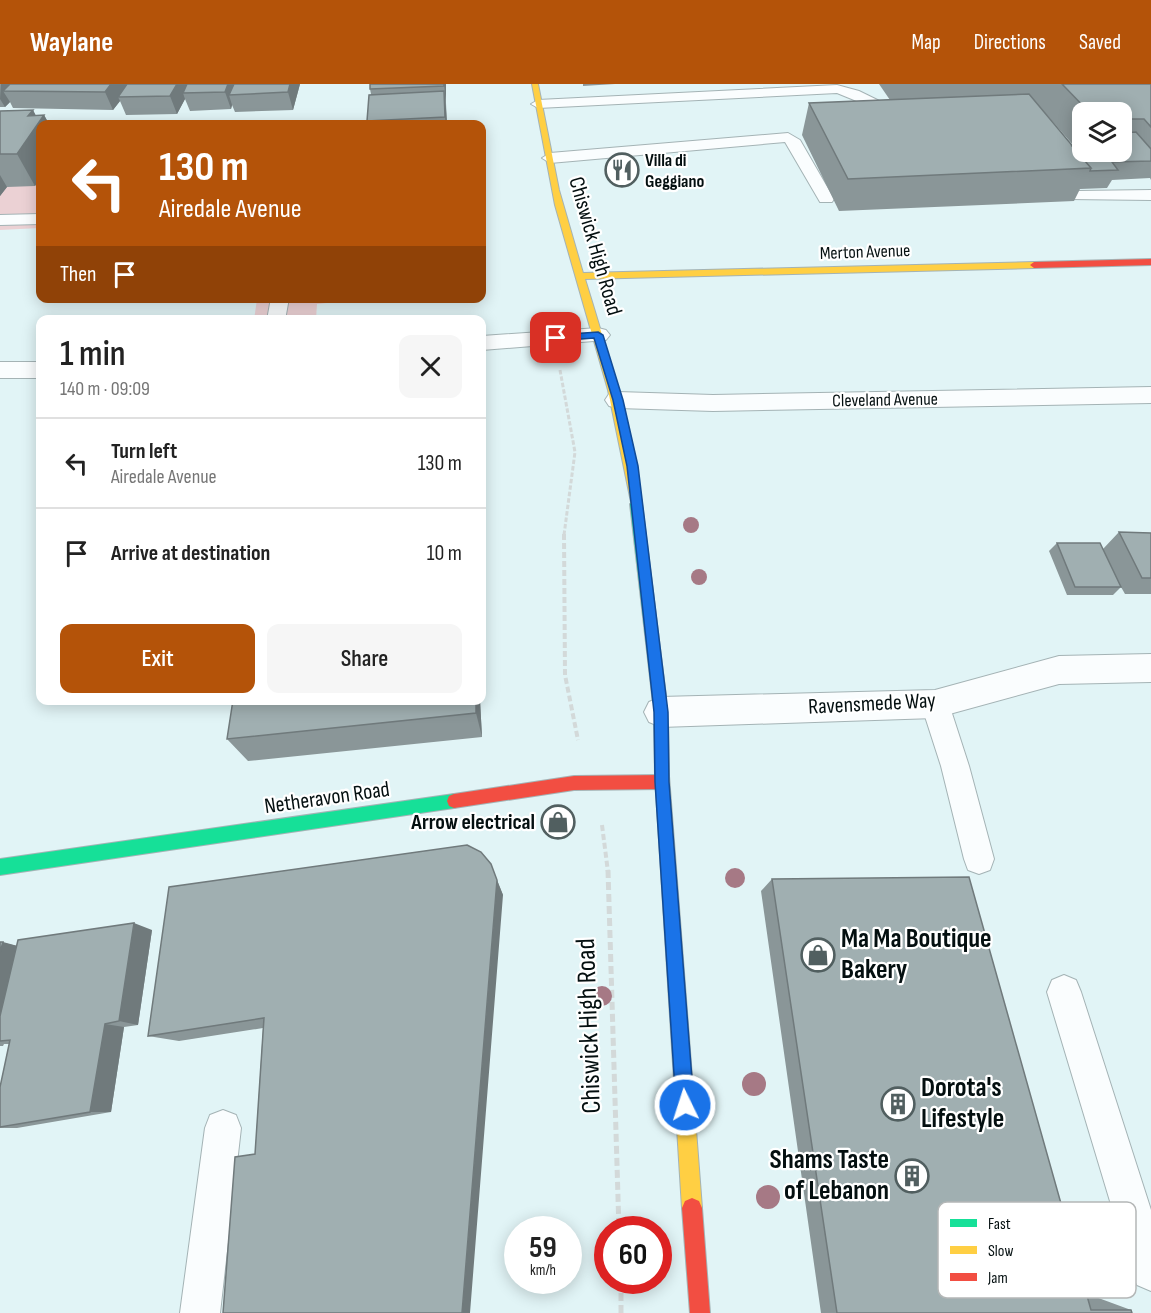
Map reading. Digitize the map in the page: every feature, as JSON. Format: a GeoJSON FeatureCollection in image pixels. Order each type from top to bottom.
{"type":"FeatureCollection","features":[{"type":"Feature","properties":{"kind":"main road","name":"Chiswick High Road"},"geometry":{"type":"LineString","coordinates":[[535,84],[559,204],[618,400],[641,522],[661,712],[662,782],[700,1313]]}},
{"type":"Feature","properties":{"kind":"main road","name":"Merton Avenue"},"geometry":{"type":"LineString","coordinates":[[580,276],[743,274],[1151,262]]}},
{"type":"Feature","properties":{"kind":"main road","name":"Netheravon Road"},"geometry":{"type":"LineString","coordinates":[[0,867],[574,783],[662,782]]}},
{"type":"Feature","properties":{"kind":"street"},"geometry":{"type":"LineString","coordinates":[[486,344],[598,335]]}},
{"type":"Feature","properties":{"kind":"street"},"geometry":{"type":"LineString","coordinates":[[0,370],[36,370]]}},
{"type":"Feature","properties":{"kind":"street","name":"Cleveland Avenue"},"geometry":{"type":"LineString","coordinates":[[618,400],[713,403],[1151,395]]}},
{"type":"Feature","properties":{"kind":"street","name":"Ravensmede Way"},"geometry":{"type":"LineString","coordinates":[[661,712],[935,704],[1059,670],[1151,668]]}},
{"type":"Feature","properties":{"kind":"lane"},"geometry":{"type":"LineString","coordinates":[[538,104],[837,89],[853,92],[890,113],[914,116]]}},
{"type":"Feature","properties":{"kind":"lane"},"geometry":{"type":"LineString","coordinates":[[550,158],[786,137],[794,139],[826,199]]}},
{"type":"Feature","properties":{"kind":"lane"},"geometry":{"type":"LineString","coordinates":[[1040,153],[1067,191],[1075,196],[1151,195]]}},
{"type":"Feature","properties":{"kind":"lane"},"geometry":{"type":"LineString","coordinates":[[0,220],[36,219]]}},
{"type":"Feature","properties":{"kind":"lane"},"geometry":{"type":"LineString","coordinates":[[935,704],[955,766],[979,859]]}},
{"type":"Feature","properties":{"kind":"lane"},"geometry":{"type":"LineString","coordinates":[[1064,992],[1129,1202]]}},
{"type":"Feature","properties":{"kind":"lane"},"geometry":{"type":"LineString","coordinates":[[200,1313],[223,1128]]}},
{"type":"Feature","properties":{"kind":"lane"},"geometry":{"type":"LineString","coordinates":[[1136,1223],[1151,1271]]}},
{"type":"Feature","properties":{"kind":"path"},"geometry":{"type":"LineString","coordinates":[[545,338],[547,350],[561,371],[575,452],[564,533],[564,585],[565,675],[570,710],[578,738]]}},
{"type":"Feature","properties":{"kind":"path","name":"Chiswick High Road"},"geometry":{"type":"LineString","coordinates":[[602,821],[607,851],[619,1216]]}},
{"type":"Feature","properties":{"kind":"path"},"geometry":{"type":"LineString","coordinates":[[621,1294],[621,1313]]}},
{"type":"Feature","properties":{"kind":"shaded area"},"geometry":{"type":"Polygon","coordinates":[[[0,137],[36,138],[36,228],[0,230],[0,137]]]}},
{"type":"Feature","properties":{"kind":"shaded area"},"geometry":{"type":"Polygon","coordinates":[[[256,303],[327,303],[317,304],[316,315],[255,315],[256,303]]]}},
{"type":"Feature","properties":{"kind":"building"},"geometry":{"type":"Polygon","coordinates":[[[10,84],[111,84],[105,92],[3,91],[10,84]]]}},
{"type":"Feature","properties":{"kind":"building"},"geometry":{"type":"Polygon","coordinates":[[[127,84],[177,84],[170,96],[118,97],[127,84]]]}},
{"type":"Feature","properties":{"kind":"building"},"geometry":{"type":"Polygon","coordinates":[[[187,84],[228,84],[225,92],[183,93],[187,84]]]}},
{"type":"Feature","properties":{"kind":"building"},"geometry":{"type":"Polygon","coordinates":[[[234,84],[290,84],[288,92],[229,95],[234,84]]]}},
{"type":"Feature","properties":{"kind":"building"},"geometry":{"type":"Polygon","coordinates":[[[370,84],[444,84],[444,86],[370,89],[370,84]]]}},
{"type":"Feature","properties":{"kind":"building"},"geometry":{"type":"Polygon","coordinates":[[[1062,84],[1151,84],[1151,127],[1144,119],[1132,119],[1132,102],[1079,102],[1062,84]]]}},
{"type":"Feature","properties":{"kind":"building"},"geometry":{"type":"Polygon","coordinates":[[[444,91],[445,117],[367,120],[369,95],[444,91]]]}},
{"type":"Feature","properties":{"kind":"building"},"geometry":{"type":"Polygon","coordinates":[[[1029,94],[1072,145],[1072,162],[1086,162],[1091,168],[848,179],[809,103],[1029,94]]]}},
{"type":"Feature","properties":{"kind":"building"},"geometry":{"type":"Polygon","coordinates":[[[33,110],[28,116],[44,115],[41,120],[36,120],[36,127],[17,154],[0,154],[0,111],[33,110]]]}},
{"type":"Feature","properties":{"kind":"building"},"geometry":{"type":"Polygon","coordinates":[[[1132,132],[1136,132],[1151,149],[1151,161],[1132,161],[1132,132]]]}},
{"type":"Feature","properties":{"kind":"building"},"geometry":{"type":"Polygon","coordinates":[[[1086,162],[1112,162],[1118,170],[1090,171],[1091,168],[1086,162]]]}},
{"type":"Feature","properties":{"kind":"building"},"geometry":{"type":"Polygon","coordinates":[[[1119,532],[1151,533],[1151,578],[1142,578],[1119,532]]]}},
{"type":"Feature","properties":{"kind":"building"},"geometry":{"type":"Polygon","coordinates":[[[1057,543],[1100,543],[1121,587],[1075,587],[1057,543]]]}},
{"type":"Feature","properties":{"kind":"building"},"geometry":{"type":"Polygon","coordinates":[[[232,705],[476,705],[476,713],[227,739],[232,705]]]}},
{"type":"Feature","properties":{"kind":"building"},"geometry":{"type":"Polygon","coordinates":[[[467,845],[481,852],[491,864],[497,880],[462,1313],[223,1313],[235,1157],[255,1154],[264,1018],[148,1036],[169,887],[467,845]]]}},
{"type":"Feature","properties":{"kind":"building"},"geometry":{"type":"Polygon","coordinates":[[[969,877],[1061,1202],[938,1202],[938,1298],[1088,1298],[1091,1310],[1131,1310],[1132,1313],[837,1313],[772,879],[969,877]]]}},
{"type":"Feature","properties":{"kind":"building"},"geometry":{"type":"Polygon","coordinates":[[[134,923],[119,1021],[105,1024],[90,1112],[0,1127],[0,1087],[10,1040],[0,1041],[0,1016],[18,940],[134,923]]]}},
{"type":"Feature","properties":{"kind":"traffic: fast"},"geometry":{"type":"LineString","coordinates":[[636,504],[661,712],[662,776]]}},
{"type":"Feature","properties":{"kind":"traffic: fast"},"geometry":{"type":"LineString","coordinates":[[0,867],[454,801]]}},
{"type":"Feature","properties":{"kind":"traffic: slow"},"geometry":{"type":"LineString","coordinates":[[535,84],[559,205],[623,427],[636,504]]}},
{"type":"Feature","properties":{"kind":"traffic: slow"},"geometry":{"type":"LineString","coordinates":[[580,276],[1034,265]]}},
{"type":"Feature","properties":{"kind":"traffic: slow"},"geometry":{"type":"LineString","coordinates":[[662,776],[692,1208]]}},
{"type":"Feature","properties":{"kind":"traffic: jam"},"geometry":{"type":"LineString","coordinates":[[1034,265],[1151,262]]}},
{"type":"Feature","properties":{"kind":"traffic: jam"},"geometry":{"type":"LineString","coordinates":[[454,801],[574,783],[662,782]]}},
{"type":"Feature","properties":{"kind":"traffic: jam"},"geometry":{"type":"LineString","coordinates":[[692,1208],[700,1313]]}},
{"type":"Feature","properties":{"kind":"place","name":"Villa di Geggiano"},"geometry":{"type":"Point","coordinates":[622,170]}},
{"type":"Feature","properties":{"kind":"place","name":"Arrow electrical"},"geometry":{"type":"Point","coordinates":[558,822]}},
{"type":"Feature","properties":{"kind":"place","name":"Ma Ma Boutique Bakery"},"geometry":{"type":"Point","coordinates":[818,955]}},
{"type":"Feature","properties":{"kind":"place","name":"Dorota's Lifestyle"},"geometry":{"type":"Point","coordinates":[898,1104]}},
{"type":"Feature","properties":{"kind":"place","name":"Shams Taste of Lebanon"},"geometry":{"type":"Point","coordinates":[912,1176]}},
{"type":"Feature","properties":{"kind":"route"},"geometry":{"type":"LineString","coordinates":[[556,338],[598,335],[618,400],[632,466],[641,522],[661,712],[662,782],[685,1105]]}}]}
